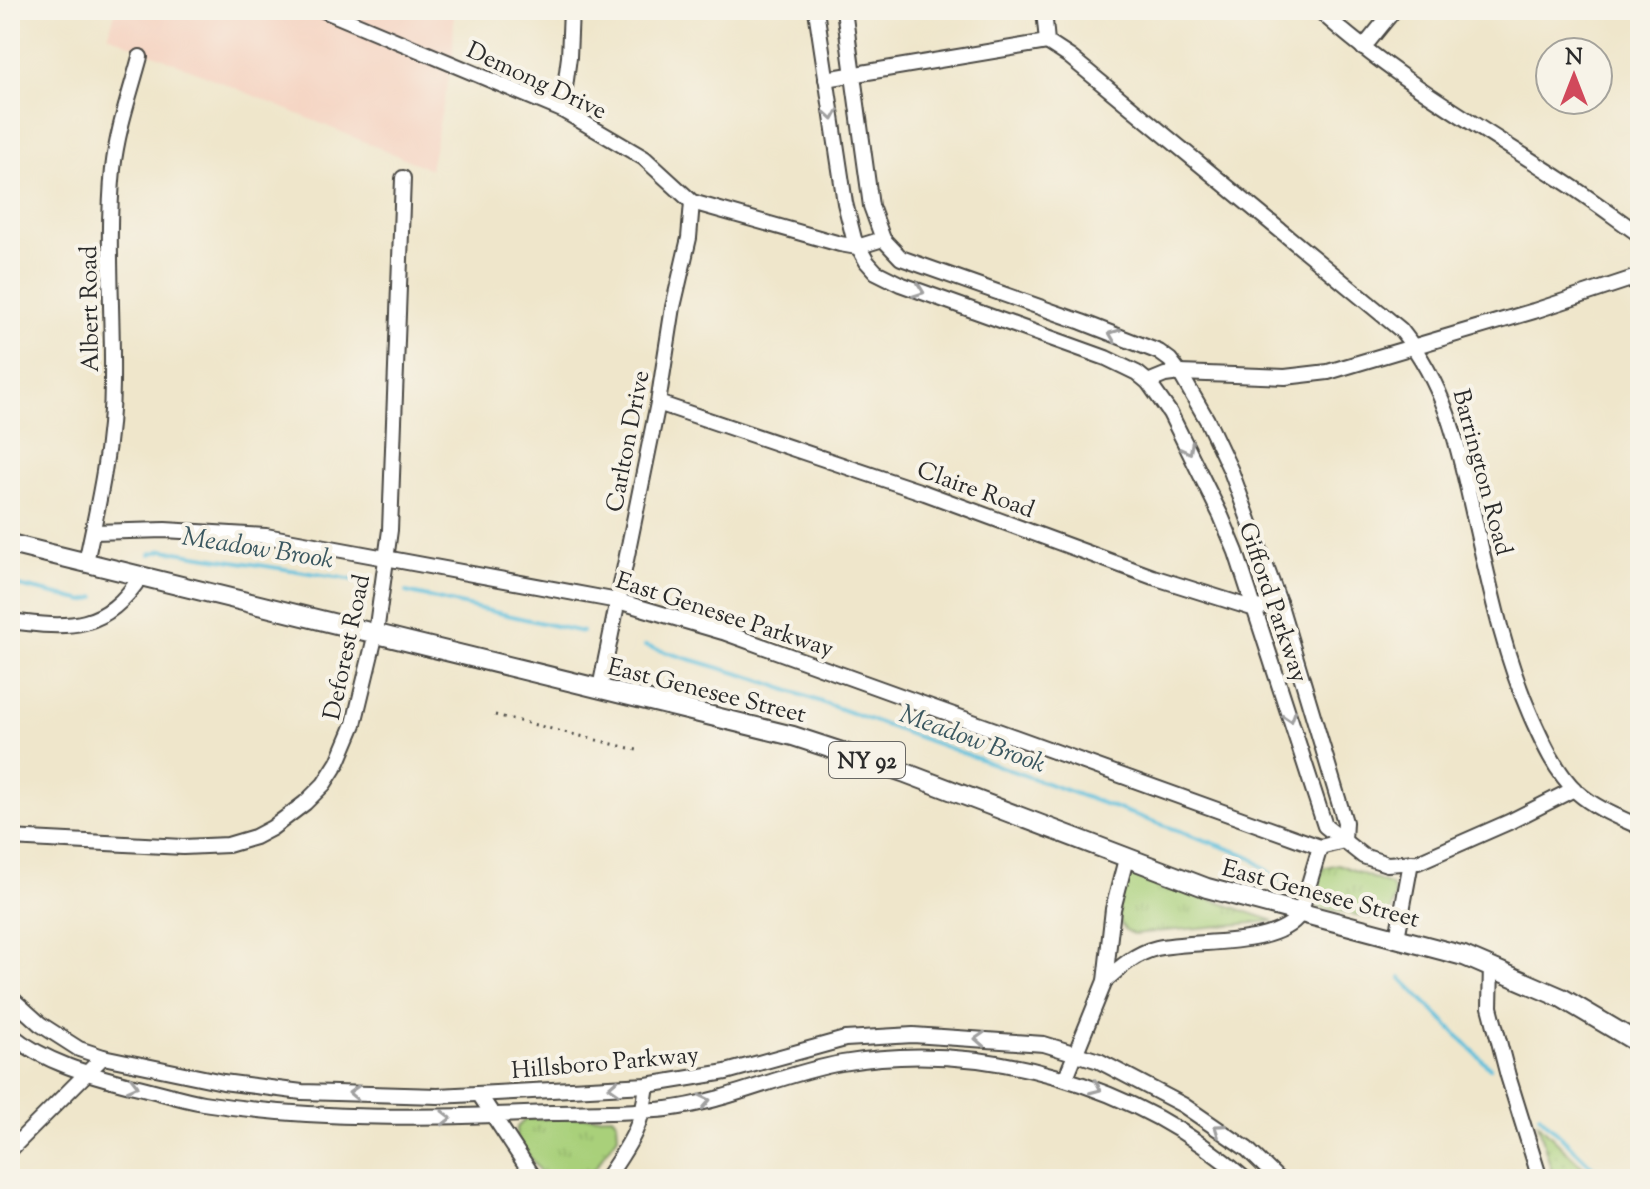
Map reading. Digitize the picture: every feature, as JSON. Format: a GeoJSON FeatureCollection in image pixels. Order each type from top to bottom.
{"type":"FeatureCollection","features":[{"type":"Feature","properties":{"kind":"main road","name":"East Genesee Street"},"geometry":{"type":"LineString","coordinates":[[10,544],[793,736],[903,772],[1207,888],[1491,966],[1562,998],[1640,1044]]}},
{"type":"Feature","properties":{"kind":"street","name":"Demong Drive"},"geometry":{"type":"LineString","coordinates":[[323,10],[562,110],[644,158],[692,202],[781,230],[857,247],[883,239]]}},
{"type":"Feature","properties":{"kind":"street"},"geometry":{"type":"LineString","coordinates":[[562,110],[571,10]]}},
{"type":"Feature","properties":{"kind":"street"},"geometry":{"type":"LineString","coordinates":[[816,10],[845,203],[857,247],[876,272],[900,284],[1106,358],[1148,382],[1180,373],[1285,377],[1328,372],[1640,276]]}},
{"type":"Feature","properties":{"kind":"street"},"geometry":{"type":"LineString","coordinates":[[844,10],[871,206],[883,239],[901,258],[1159,352],[1180,373]]}},
{"type":"Feature","properties":{"kind":"street"},"geometry":{"type":"LineString","coordinates":[[826,79],[1047,42],[1044,10]]}},
{"type":"Feature","properties":{"kind":"street"},"geometry":{"type":"LineString","coordinates":[[1319,10],[1363,48],[1442,104],[1562,180],[1640,235]]}},
{"type":"Feature","properties":{"kind":"street"},"geometry":{"type":"LineString","coordinates":[[1363,48],[1394,10]]}},
{"type":"Feature","properties":{"kind":"street","name":"Barrington Road"},"geometry":{"type":"LineString","coordinates":[[1047,42],[1070,57],[1401,330],[1415,347],[1445,403],[1498,626],[1517,683],[1543,744],[1574,789],[1601,809],[1640,827]]}},
{"type":"Feature","properties":{"kind":"street","name":"Albert Road"},"geometry":{"type":"LineString","coordinates":[[86,562],[106,467],[110,429],[113,169],[119,132],[140,57]]}},
{"type":"Feature","properties":{"kind":"street","name":"Deforest Road"},"geometry":{"type":"LineString","coordinates":[[10,838],[183,847],[228,845],[272,828],[324,784],[338,762],[354,724],[376,633],[390,530],[403,178]]}},
{"type":"Feature","properties":{"kind":"street","name":"Carlton Drive"},"geometry":{"type":"LineString","coordinates":[[600,688],[658,403],[673,307],[689,238],[692,202]]}},
{"type":"Feature","properties":{"kind":"street","name":"Gifford Parkway"},"geometry":{"type":"LineString","coordinates":[[1180,373],[1231,471],[1279,602],[1345,822],[1344,841]]}},
{"type":"Feature","properties":{"kind":"street","name":"Gifford Parkway"},"geometry":{"type":"LineString","coordinates":[[1148,382],[1170,413],[1221,516],[1255,609],[1325,826],[1363,856],[1387,864],[1411,862]]}},
{"type":"Feature","properties":{"kind":"street","name":"Claire Road"},"geometry":{"type":"LineString","coordinates":[[658,403],[925,493],[1153,577],[1255,609]]}},
{"type":"Feature","properties":{"kind":"street","name":"East Genesee Parkway"},"geometry":{"type":"LineString","coordinates":[[93,532],[202,531],[266,536],[618,601],[723,632],[1320,847]]}},
{"type":"Feature","properties":{"kind":"street"},"geometry":{"type":"LineString","coordinates":[[10,621],[82,625],[97,620],[121,603],[141,576]]}},
{"type":"Feature","properties":{"kind":"street"},"geometry":{"type":"LineString","coordinates":[[1255,609],[1279,602]]}},
{"type":"Feature","properties":{"kind":"street"},"geometry":{"type":"LineString","coordinates":[[1397,938],[1411,862],[1509,822],[1574,789]]}},
{"type":"Feature","properties":{"kind":"street"},"geometry":{"type":"LineString","coordinates":[[1105,981],[1143,952],[1278,932],[1295,922],[1300,914],[1320,847],[1344,841]]}},
{"type":"Feature","properties":{"kind":"street"},"geometry":{"type":"LineString","coordinates":[[1066,1077],[1105,981],[1113,909],[1126,859]]}},
{"type":"Feature","properties":{"kind":"street"},"geometry":{"type":"LineString","coordinates":[[1491,966],[1490,1007],[1540,1179]]}},
{"type":"Feature","properties":{"kind":"street","name":"Hillsboro Parkway"},"geometry":{"type":"LineString","coordinates":[[10,997],[79,1049],[103,1057],[223,1082],[302,1092],[438,1096],[647,1085],[726,1072],[845,1039],[913,1035],[1044,1044],[1099,1061],[1183,1105],[1247,1149],[1278,1179]]}},
{"type":"Feature","properties":{"kind":"street","name":"Hillsboro Parkway"},"geometry":{"type":"LineString","coordinates":[[10,1034],[24,1045],[86,1073],[200,1102],[361,1118],[667,1109],[714,1099],[825,1067],[868,1060],[948,1058],[1066,1077],[1123,1100],[1191,1139],[1245,1179]]}},
{"type":"Feature","properties":{"kind":"street"},"geometry":{"type":"LineString","coordinates":[[10,1150],[103,1057]]}},
{"type":"Feature","properties":{"kind":"street"},"geometry":{"type":"LineString","coordinates":[[606,1179],[635,1138],[647,1085]]}},
{"type":"Feature","properties":{"kind":"street"},"geometry":{"type":"LineString","coordinates":[[479,1094],[535,1179]]}},
{"type":"Feature","properties":{"kind":"path"},"geometry":{"type":"LineString","coordinates":[[495,715],[641,751]]}},
{"type":"Feature","properties":{"kind":"shaded area"},"geometry":{"type":"Polygon","coordinates":[[[116,10],[454,10],[453,55],[430,169],[108,35],[116,10]]]}},
{"type":"Feature","properties":{"kind":"green space"},"geometry":{"type":"Polygon","coordinates":[[[1338,864],[1392,886],[1395,895],[1390,914],[1374,919],[1318,907],[1322,868],[1338,864]]]}},
{"type":"Feature","properties":{"kind":"green space"},"geometry":{"type":"Polygon","coordinates":[[[1138,875],[1274,921],[1133,934],[1121,924],[1118,909],[1127,878],[1138,875]]]}},
{"type":"Feature","properties":{"kind":"green space"},"geometry":{"type":"Polygon","coordinates":[[[612,1116],[617,1122],[618,1136],[587,1179],[545,1179],[516,1137],[517,1127],[526,1119],[612,1116]]]}},
{"type":"Feature","properties":{"kind":"green space"},"geometry":{"type":"Polygon","coordinates":[[[1538,1123],[1595,1179],[1554,1179],[1538,1123]]]}},
{"type":"Feature","properties":{"kind":"waterway","name":"Meadow Brook"},"geometry":{"type":"LineString","coordinates":[[150,554],[163,550],[361,581]]}},
{"type":"Feature","properties":{"kind":"waterway","name":"Meadow Brook"},"geometry":{"type":"LineString","coordinates":[[10,584],[85,601],[96,597]]}},
{"type":"Feature","properties":{"kind":"waterway","name":"Meadow Brook"},"geometry":{"type":"LineString","coordinates":[[406,592],[582,632]]}},
{"type":"Feature","properties":{"kind":"waterway","name":"Meadow Brook"},"geometry":{"type":"LineString","coordinates":[[645,646],[757,679],[1249,856],[1280,881]]}},
{"type":"Feature","properties":{"kind":"waterway","name":"Meadow Brook"},"geometry":{"type":"LineString","coordinates":[[1401,978],[1490,1068]]}},
{"type":"Feature","properties":{"kind":"waterway","name":"Meadow Brook"},"geometry":{"type":"LineString","coordinates":[[1539,1115],[1605,1179]]}}]}
